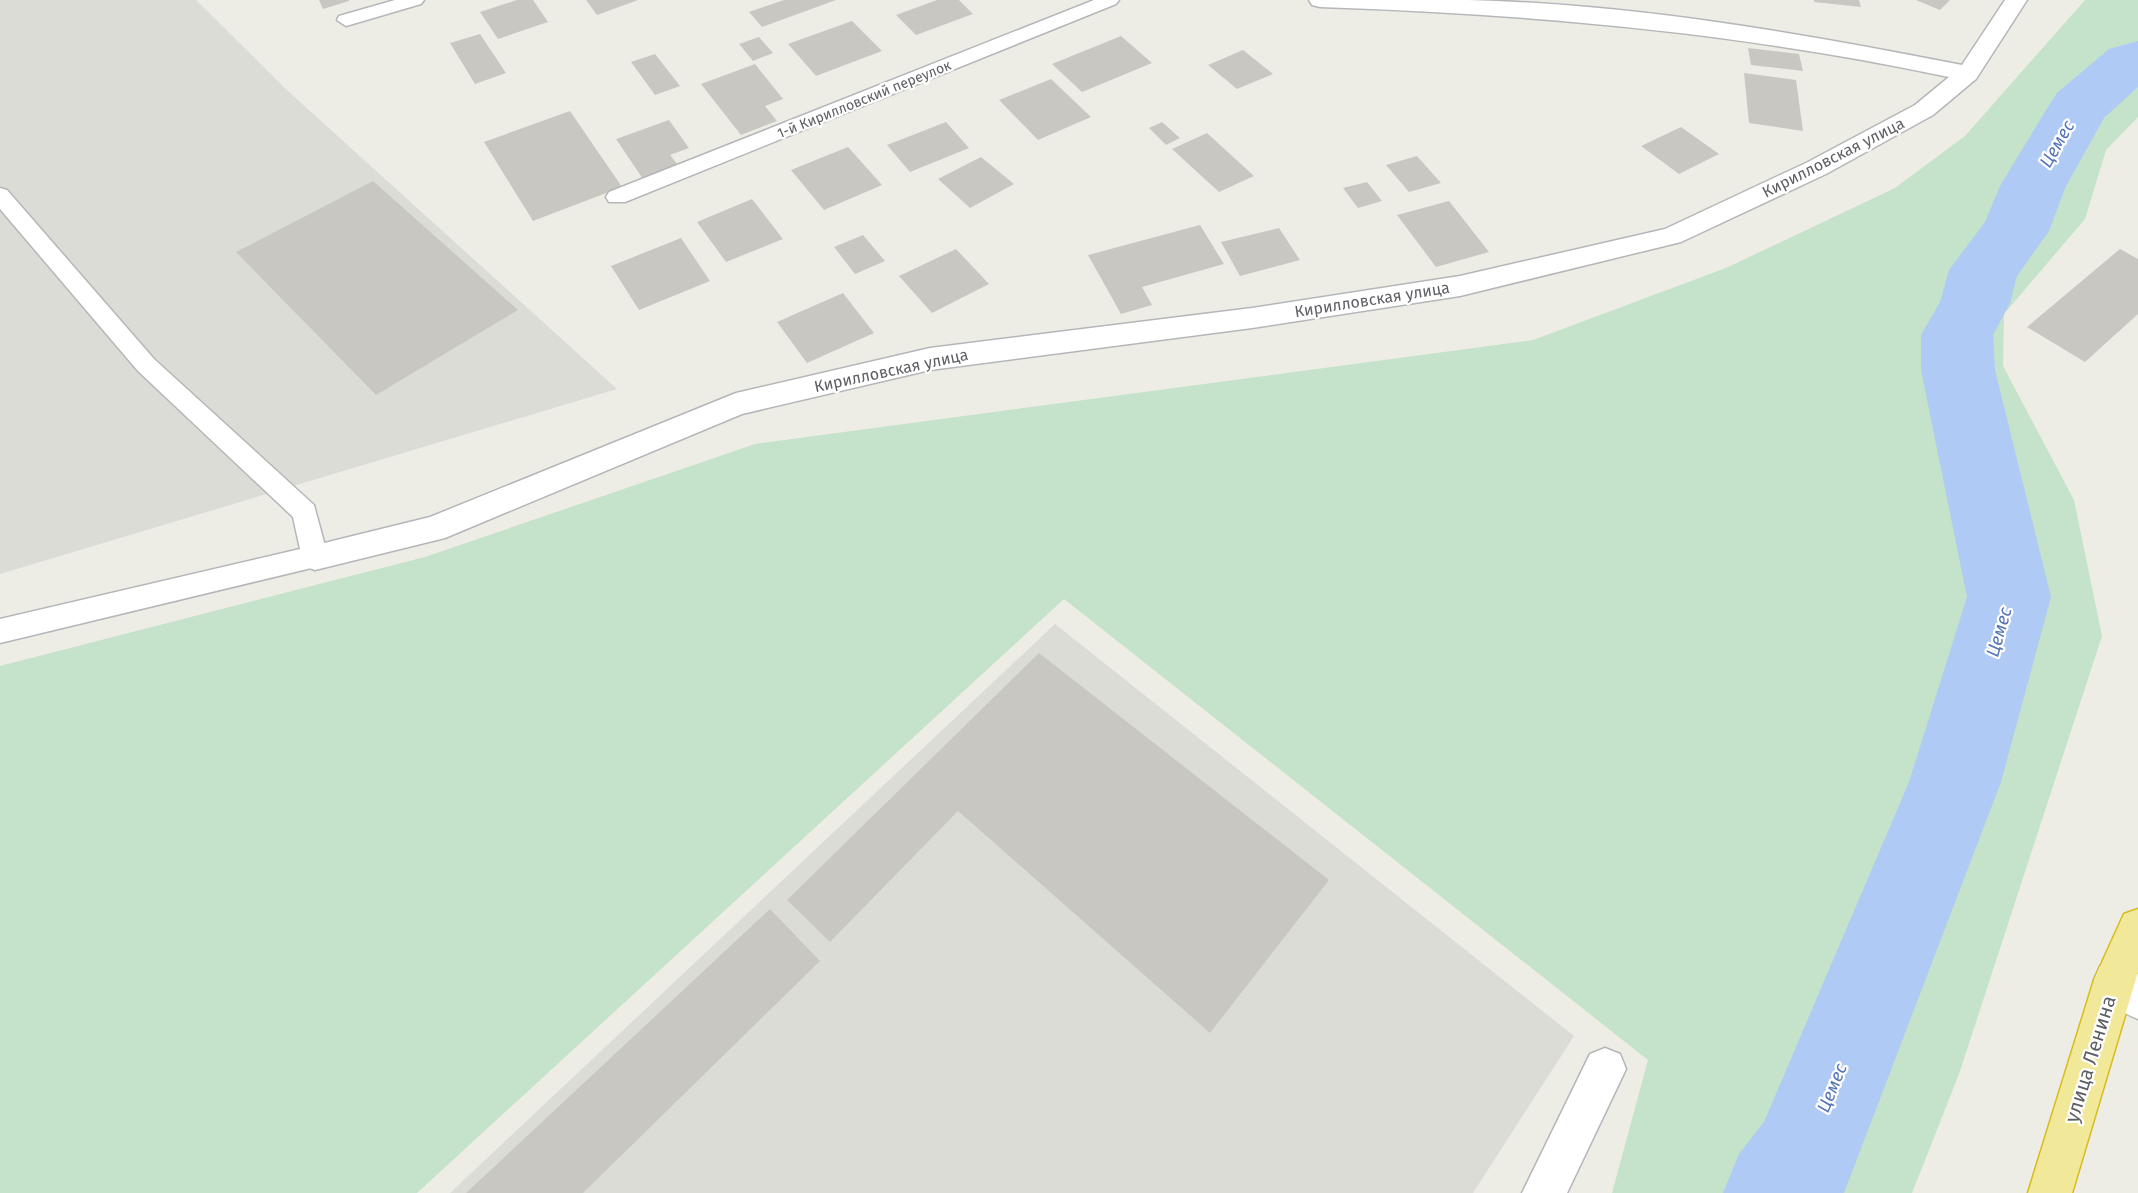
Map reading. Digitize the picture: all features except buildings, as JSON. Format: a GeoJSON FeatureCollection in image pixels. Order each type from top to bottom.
{"type":"FeatureCollection","features":[{"type":"Feature","properties":{"kind":"highway","name":"улица Ленина"},"geometry":{"type":"LineString","coordinates":[[2050,1193],[2126,989],[2138,928]]}},
{"type":"Feature","properties":{"kind":"street"},"geometry":{"type":"LineString","coordinates":[[1320,0],[1507,7],[1651,22],[1836,47],[1968,74]]}},
{"type":"Feature","properties":{"kind":"street","name":"Кирилловская улица"},"geometry":{"type":"LineString","coordinates":[[315,556],[434,529],[736,404],[930,358],[1252,318],[1460,286],[1672,236],[1817,168],[1914,115],[1968,74],[2016,0]]}},
{"type":"Feature","properties":{"kind":"street"},"geometry":{"type":"LineString","coordinates":[[1544,1193],[1605,1069]]}},
{"type":"Feature","properties":{"kind":"lane"},"geometry":{"type":"LineString","coordinates":[[346,20],[416,0]]}},
{"type":"Feature","properties":{"kind":"lane","name":"1-й Кирилловский переулок"},"geometry":{"type":"LineString","coordinates":[[617,197],[1110,0]]}},
{"type":"Feature","properties":{"kind":"lane"},"geometry":{"type":"LineString","coordinates":[[0,195],[146,365],[305,512],[315,556],[0,631]]}},
{"type":"Feature","properties":{"kind":"shaded area"},"geometry":{"type":"Polygon","coordinates":[[[0,0],[196,0],[289,92],[617,389],[0,574],[0,0]]]}},
{"type":"Feature","properties":{"kind":"shaded area"},"geometry":{"type":"Polygon","coordinates":[[[1055,624],[1574,1036],[1473,1193],[450,1193],[1055,624]]]}},
{"type":"Feature","properties":{"kind":"green space"},"geometry":{"type":"Polygon","coordinates":[[[2085,0],[2138,0],[2138,117],[2106,150],[2085,219],[2004,314],[2003,366],[2074,500],[2102,636],[1959,1074],[1912,1193],[1612,1193],[1648,1060],[1064,599],[417,1193],[0,1193],[0,666],[425,557],[755,444],[1533,340],[1726,268],[1895,188],[1965,136],[2085,0]]]}},
{"type":"Feature","properties":{"kind":"waterway","name":"Цемес"},"geometry":{"type":"LineString","coordinates":[[1778,1193],[1803,1161],[1955,782],[2009,597],[1958,370],[1957,335],[1975,303],[1984,270],[2015,231],[2033,186],[2079,107],[2130,62],[2138,59]]}}]}
